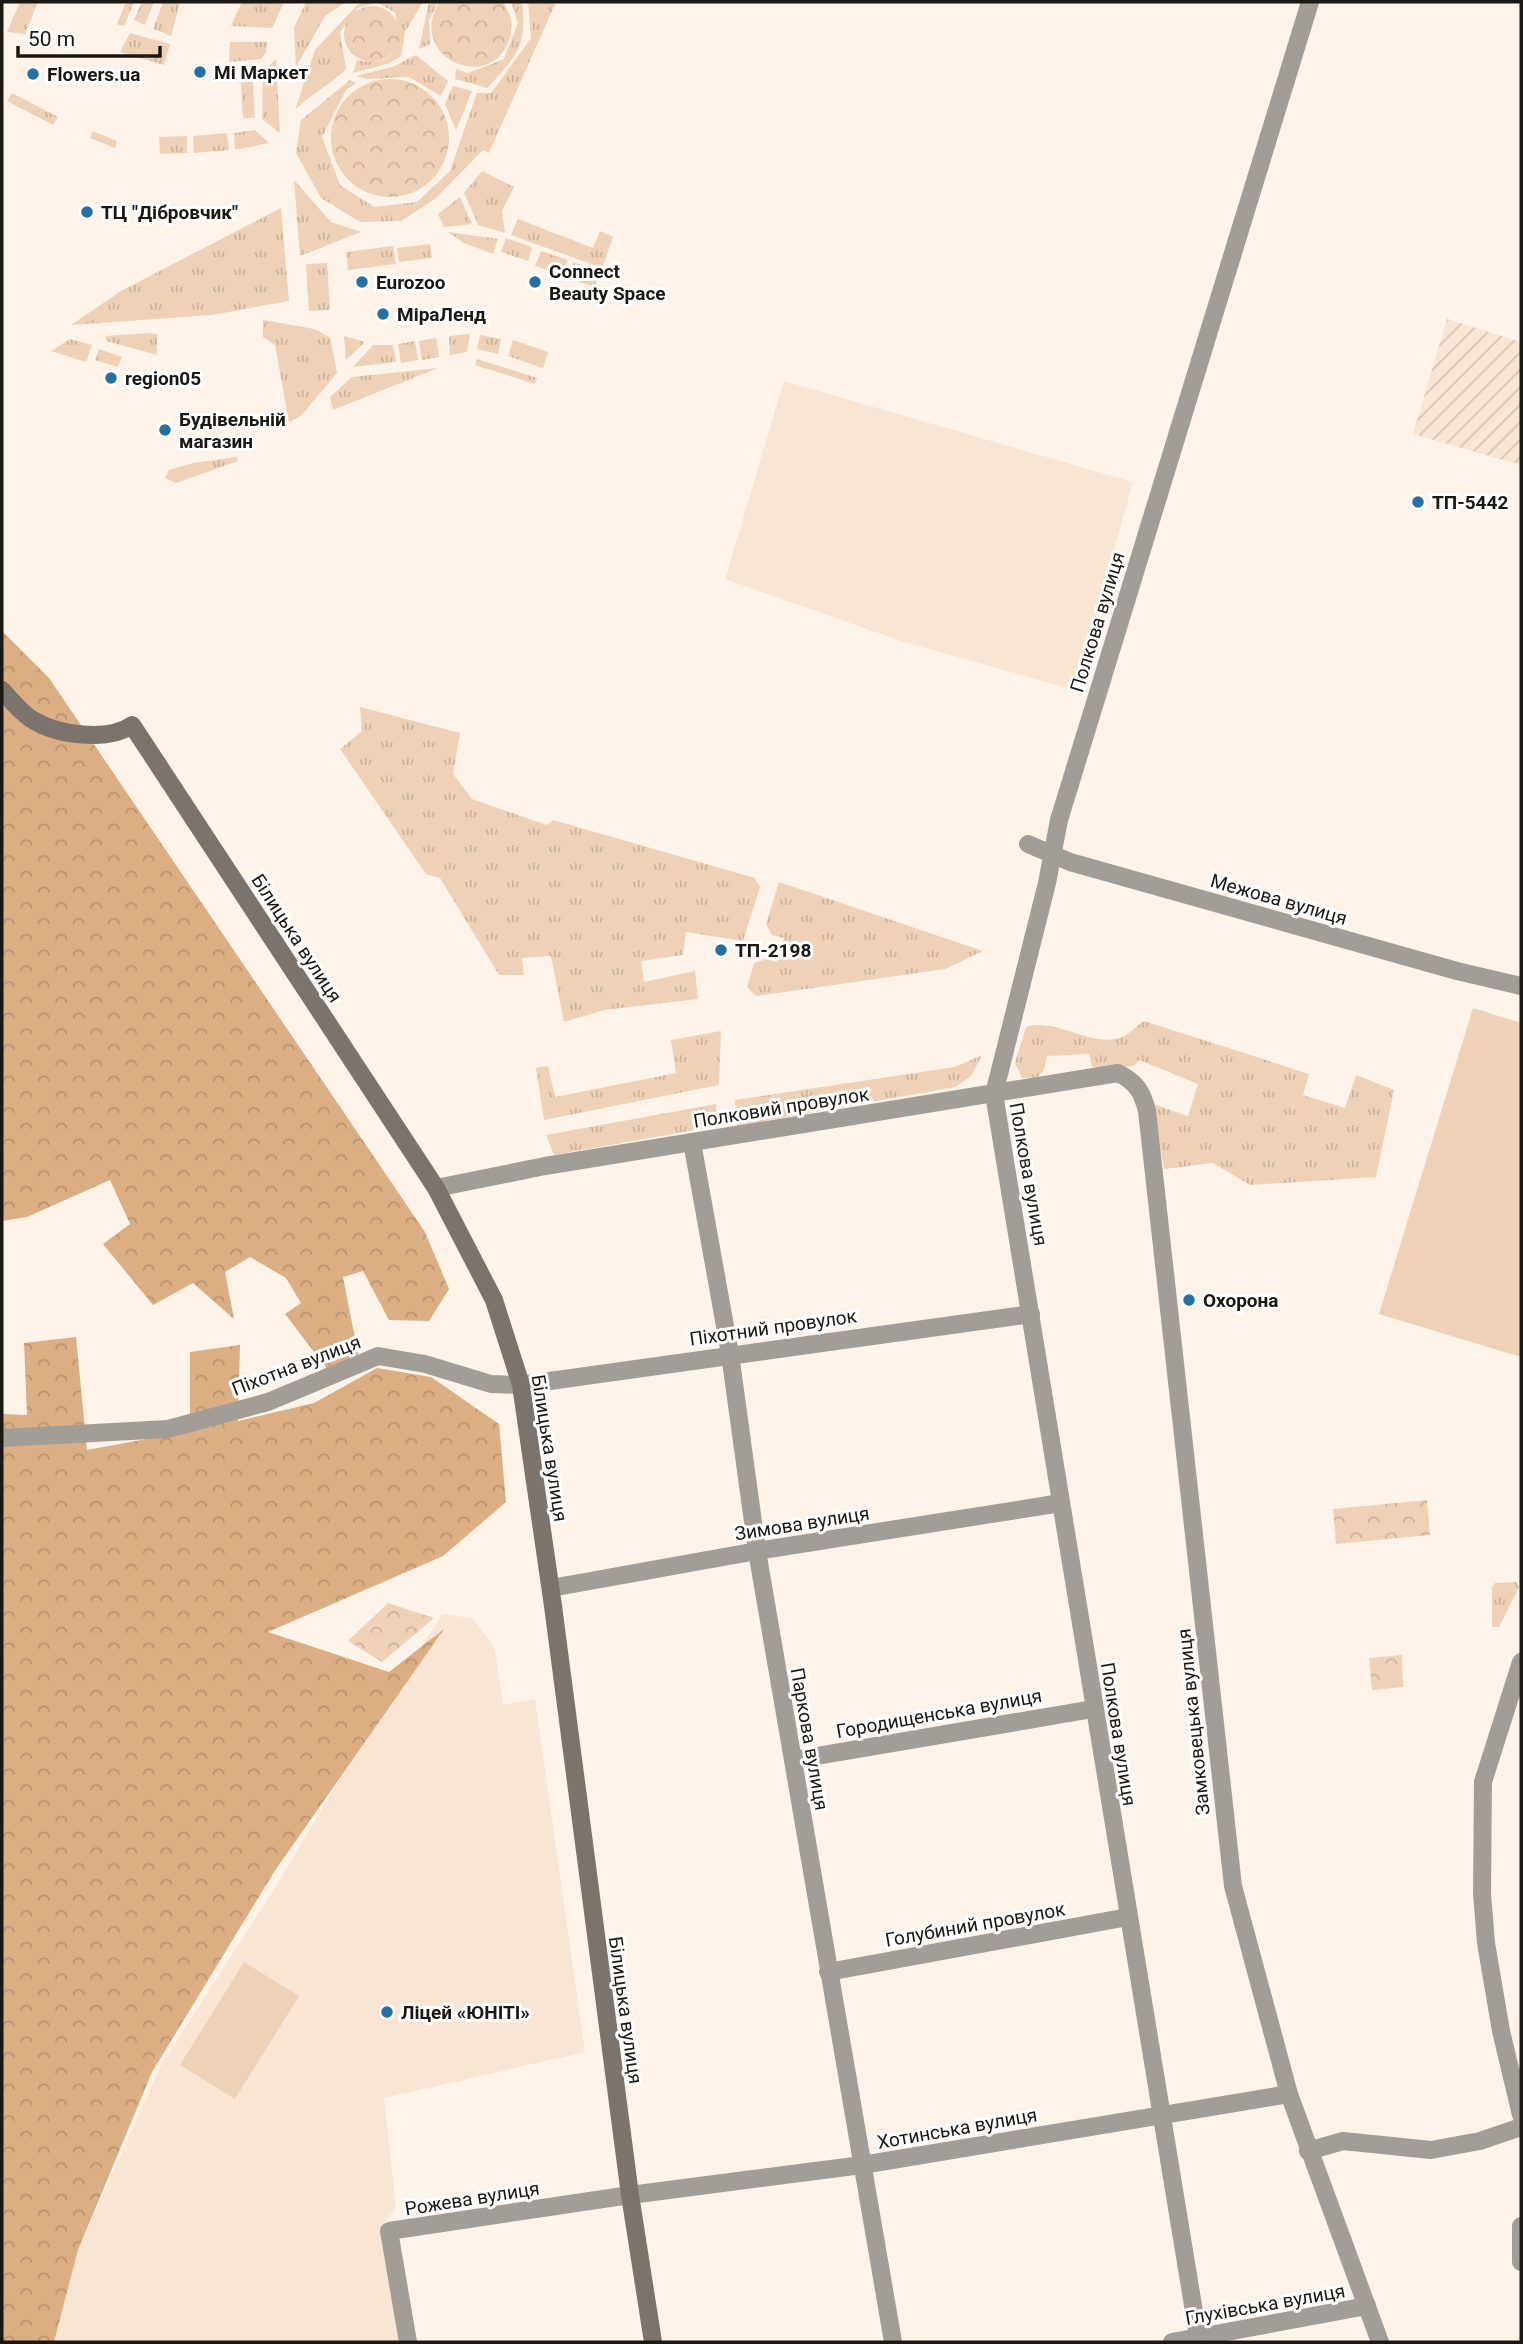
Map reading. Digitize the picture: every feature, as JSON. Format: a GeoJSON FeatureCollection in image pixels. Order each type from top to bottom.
{"type":"FeatureCollection","features":[{"type":"Feature","properties":{"kind":"main road","name":"Білицька вулиця"},"geometry":{"type":"LineString","coordinates":[[2,690],[30,719],[53,731],[122,732],[132,725],[436,1188],[494,1300],[521,1385],[551,1588],[630,2195],[653,2342]]}},
{"type":"Feature","properties":{"kind":"street","name":"Полкова вулиця"},"geometry":{"type":"LineString","coordinates":[[1199,2340],[1093,1709],[994,1094],[1059,820],[1310,2]]}},
{"type":"Feature","properties":{"kind":"street","name":"Межова вулиця"},"geometry":{"type":"LineString","coordinates":[[1028,844],[1070,863],[1457,971],[1521,986]]}},
{"type":"Feature","properties":{"kind":"street","name":"Полковий провулок"},"geometry":{"type":"LineString","coordinates":[[436,1188],[545,1166],[1118,1073],[1132,1080]]}},
{"type":"Feature","properties":{"kind":"street","name":"Замковецька вулиця"},"geometry":{"type":"LineString","coordinates":[[1132,1080],[1142,1092],[1147,1111],[1233,1886],[1289,2094],[1380,2342]]}},
{"type":"Feature","properties":{"kind":"street","name":"Паркова вулиця"},"geometry":{"type":"LineString","coordinates":[[692,1142],[730,1354],[757,1551],[893,2342]]}},
{"type":"Feature","properties":{"kind":"street","name":"Піхотний провулок"},"geometry":{"type":"LineString","coordinates":[[521,1385],[1031,1314]]}},
{"type":"Feature","properties":{"kind":"street","name":"Піхотна вулиця"},"geometry":{"type":"LineString","coordinates":[[2,1438],[169,1429],[268,1402],[378,1356],[425,1364],[491,1384],[521,1385]]}},
{"type":"Feature","properties":{"kind":"street","name":"Зимова вулиця"},"geometry":{"type":"LineString","coordinates":[[551,1588],[757,1551],[1061,1503]]}},
{"type":"Feature","properties":{"kind":"street"},"geometry":{"type":"LineString","coordinates":[[1521,1662],[1483,1782],[1482,1894],[1486,1943],[1501,2031],[1521,2115]]}},
{"type":"Feature","properties":{"kind":"street","name":"Городищенська вулиця"},"geometry":{"type":"LineString","coordinates":[[793,1760],[1093,1709]]}},
{"type":"Feature","properties":{"kind":"street","name":"Голубиний провулок"},"geometry":{"type":"LineString","coordinates":[[828,1972],[1128,1917]]}},
{"type":"Feature","properties":{"kind":"street","name":"Хотинська вулиця"},"geometry":{"type":"LineString","coordinates":[[630,2195],[862,2165],[1289,2094]]}},
{"type":"Feature","properties":{"kind":"street"},"geometry":{"type":"LineString","coordinates":[[1308,2151],[1343,2141],[1431,2150],[1480,2141],[1521,2127]]}},
{"type":"Feature","properties":{"kind":"street","name":"Рожева вулиця"},"geometry":{"type":"LineString","coordinates":[[408,2342],[389,2231],[630,2195]]}},
{"type":"Feature","properties":{"kind":"street"},"geometry":{"type":"LineString","coordinates":[[1521,2226],[1521,2262]]}},
{"type":"Feature","properties":{"kind":"street","name":"Глухівська вулиця"},"geometry":{"type":"LineString","coordinates":[[1171,2342],[1199,2340],[1367,2306]]}},
{"type":"Feature","properties":{"kind":"shaded area"},"geometry":{"type":"Polygon","coordinates":[[[1447,319],[1521,342],[1521,465],[1413,434],[1447,319]]]}},
{"type":"Feature","properties":{"kind":"shaded area"},"geometry":{"type":"Polygon","coordinates":[[[784,381],[1133,482],[1075,690],[901,641],[725,579],[784,381]]]}},
{"type":"Feature","properties":{"kind":"shaded area","name":"Ліцей «ЮНІТІ»"},"geometry":{"type":"Polygon","coordinates":[[[443,1614],[472,1618],[490,1641],[495,1650],[503,1705],[535,1699],[585,2052],[384,2098],[396,2208],[381,2227],[401,2342],[54,2342],[78,2250],[162,2063],[278,1883],[398,1681],[443,1614]]]}},
{"type":"Feature","properties":{"kind":"green space"},"geometry":{"type":"Polygon","coordinates":[[[20,2],[38,2],[25,34],[7,32],[20,2]]]}},
{"type":"Feature","properties":{"kind":"green space"},"geometry":{"type":"Polygon","coordinates":[[[126,2],[134,2],[124,26],[117,24],[126,2]]]}},
{"type":"Feature","properties":{"kind":"green space"},"geometry":{"type":"Polygon","coordinates":[[[142,2],[154,2],[145,25],[134,20],[142,2]]]}},
{"type":"Feature","properties":{"kind":"green space"},"geometry":{"type":"Polygon","coordinates":[[[163,2],[180,2],[171,36],[153,29],[163,2]]]}},
{"type":"Feature","properties":{"kind":"green space"},"geometry":{"type":"Polygon","coordinates":[[[242,2],[284,2],[272,28],[231,26],[242,2]]]}},
{"type":"Feature","properties":{"kind":"green space"},"geometry":{"type":"Polygon","coordinates":[[[306,2],[346,2],[325,16],[296,67],[294,28],[306,2]]]}},
{"type":"Feature","properties":{"kind":"green space"},"geometry":{"type":"Polygon","coordinates":[[[360,2],[377,2],[358,8],[340,32],[346,69],[295,110],[315,50],[360,2]]]}},
{"type":"Feature","properties":{"kind":"green space"},"geometry":{"type":"Polygon","coordinates":[[[377,2],[423,2],[405,32],[401,56],[390,63],[353,73],[357,60],[381,61],[394,52],[397,44],[395,13],[377,2]]]}},
{"type":"Feature","properties":{"kind":"green space"},"geometry":{"type":"Polygon","coordinates":[[[429,2],[438,2],[429,20],[430,44],[419,49],[429,2]]]}},
{"type":"Feature","properties":{"kind":"green space"},"geometry":{"type":"Polygon","coordinates":[[[439,2],[503,2],[510,17],[511,32],[508,43],[497,58],[483,65],[468,67],[453,62],[441,52],[433,39],[432,22],[439,2]]]}},
{"type":"Feature","properties":{"kind":"green space"},"geometry":{"type":"Polygon","coordinates":[[[511,2],[522,2],[523,18],[521,41],[513,58],[488,88],[455,79],[456,69],[468,73],[504,59],[518,23],[511,2]]]}},
{"type":"Feature","properties":{"kind":"green space"},"geometry":{"type":"Polygon","coordinates":[[[528,2],[556,2],[489,153],[483,150],[435,199],[401,221],[360,222],[321,198],[296,153],[301,120],[350,80],[356,83],[346,90],[322,137],[340,185],[374,207],[417,202],[450,171],[477,93],[491,93],[531,38],[528,2]]]}},
{"type":"Feature","properties":{"kind":"green space"},"geometry":{"type":"Polygon","coordinates":[[[372,6],[383,8],[392,14],[398,23],[398,45],[392,54],[383,60],[372,62],[361,60],[352,54],[346,45],[344,34],[346,23],[352,14],[361,8],[372,6]]]}},
{"type":"Feature","properties":{"kind":"green space"},"geometry":{"type":"Polygon","coordinates":[[[130,33],[170,44],[164,65],[120,52],[130,33]]]}},
{"type":"Feature","properties":{"kind":"green space"},"geometry":{"type":"Polygon","coordinates":[[[230,42],[267,42],[266,52],[261,59],[229,62],[230,42]]]}},
{"type":"Feature","properties":{"kind":"green space"},"geometry":{"type":"Polygon","coordinates":[[[416,55],[448,81],[441,96],[409,77],[367,79],[356,76],[392,67],[416,55]]]}},
{"type":"Feature","properties":{"kind":"green space"},"geometry":{"type":"Polygon","coordinates":[[[276,59],[280,133],[262,119],[263,72],[276,59]]]}},
{"type":"Feature","properties":{"kind":"green space"},"geometry":{"type":"Polygon","coordinates":[[[240,68],[252,68],[255,118],[243,118],[240,68]]]}},
{"type":"Feature","properties":{"kind":"green space"},"geometry":{"type":"Polygon","coordinates":[[[390,79],[412,84],[432,96],[444,116],[449,138],[444,160],[432,180],[412,192],[390,197],[368,192],[348,180],[336,160],[331,138],[336,116],[348,96],[368,84],[390,79]]]}},
{"type":"Feature","properties":{"kind":"green space"},"geometry":{"type":"Polygon","coordinates":[[[453,86],[472,91],[456,130],[445,104],[453,86]]]}},
{"type":"Feature","properties":{"kind":"green space"},"geometry":{"type":"Polygon","coordinates":[[[12,93],[58,117],[53,125],[7,101],[12,93]]]}},
{"type":"Feature","properties":{"kind":"green space"},"geometry":{"type":"Polygon","coordinates":[[[255,130],[269,143],[235,150],[234,133],[255,130]]]}},
{"type":"Feature","properties":{"kind":"green space"},"geometry":{"type":"Polygon","coordinates":[[[93,131],[117,141],[115,148],[90,138],[93,131]]]}},
{"type":"Feature","properties":{"kind":"green space"},"geometry":{"type":"Polygon","coordinates":[[[227,133],[229,150],[194,153],[193,136],[227,133]]]}},
{"type":"Feature","properties":{"kind":"green space"},"geometry":{"type":"Polygon","coordinates":[[[187,136],[187,153],[160,154],[159,137],[187,136]]]}},
{"type":"Feature","properties":{"kind":"green space"},"geometry":{"type":"Polygon","coordinates":[[[482,171],[514,187],[502,211],[505,233],[478,225],[464,193],[482,171]]]}},
{"type":"Feature","properties":{"kind":"green space"},"geometry":{"type":"Polygon","coordinates":[[[294,180],[331,222],[361,232],[300,256],[294,180]]]}},
{"type":"Feature","properties":{"kind":"green space"},"geometry":{"type":"Polygon","coordinates":[[[460,197],[472,224],[444,227],[438,214],[460,197]]]}},
{"type":"Feature","properties":{"kind":"green space"},"geometry":{"type":"Polygon","coordinates":[[[281,208],[289,301],[212,315],[71,325],[121,291],[281,208]]]}},
{"type":"Feature","properties":{"kind":"green space"},"geometry":{"type":"Polygon","coordinates":[[[518,219],[593,248],[600,231],[613,237],[602,268],[511,235],[518,219]]]}},
{"type":"Feature","properties":{"kind":"green space"},"geometry":{"type":"Polygon","coordinates":[[[448,232],[498,239],[493,254],[464,243],[448,232]]]}},
{"type":"Feature","properties":{"kind":"green space"},"geometry":{"type":"Polygon","coordinates":[[[506,238],[532,247],[528,261],[501,252],[506,238]]]}},
{"type":"Feature","properties":{"kind":"green space"},"geometry":{"type":"Polygon","coordinates":[[[430,244],[432,258],[399,262],[397,248],[430,244]]]}},
{"type":"Feature","properties":{"kind":"green space"},"geometry":{"type":"Polygon","coordinates":[[[393,246],[396,264],[348,270],[346,252],[393,246]]]}},
{"type":"Feature","properties":{"kind":"green space"},"geometry":{"type":"Polygon","coordinates":[[[541,251],[568,260],[563,275],[535,266],[541,251]]]}},
{"type":"Feature","properties":{"kind":"green space"},"geometry":{"type":"Polygon","coordinates":[[[573,262],[600,271],[595,287],[568,278],[573,262]]]}},
{"type":"Feature","properties":{"kind":"green space"},"geometry":{"type":"Polygon","coordinates":[[[327,263],[330,310],[309,311],[306,264],[327,263]]]}},
{"type":"Feature","properties":{"kind":"green space"},"geometry":{"type":"Polygon","coordinates":[[[263,320],[314,329],[330,337],[337,373],[301,416],[289,422],[275,345],[263,337],[263,320]]]}},
{"type":"Feature","properties":{"kind":"green space"},"geometry":{"type":"Polygon","coordinates":[[[157,334],[157,355],[106,341],[106,336],[157,334]]]}},
{"type":"Feature","properties":{"kind":"green space"},"geometry":{"type":"Polygon","coordinates":[[[470,334],[467,352],[450,355],[449,336],[470,334]]]}},
{"type":"Feature","properties":{"kind":"green space"},"geometry":{"type":"Polygon","coordinates":[[[480,335],[501,339],[498,354],[477,349],[480,335]]]}},
{"type":"Feature","properties":{"kind":"green space"},"geometry":{"type":"Polygon","coordinates":[[[344,336],[365,342],[346,360],[344,336]]]}},
{"type":"Feature","properties":{"kind":"green space"},"geometry":{"type":"Polygon","coordinates":[[[436,338],[439,357],[422,360],[419,341],[436,338]]]}},
{"type":"Feature","properties":{"kind":"green space"},"geometry":{"type":"Polygon","coordinates":[[[70,339],[92,345],[86,362],[51,351],[70,339]]]}},
{"type":"Feature","properties":{"kind":"green space"},"geometry":{"type":"Polygon","coordinates":[[[513,340],[548,352],[543,368],[508,356],[513,340]]]}},
{"type":"Feature","properties":{"kind":"green space"},"geometry":{"type":"Polygon","coordinates":[[[415,341],[418,360],[401,363],[398,344],[415,341]]]}},
{"type":"Feature","properties":{"kind":"green space"},"geometry":{"type":"Polygon","coordinates":[[[373,345],[393,345],[396,362],[353,367],[373,345]]]}},
{"type":"Feature","properties":{"kind":"green space"},"geometry":{"type":"Polygon","coordinates":[[[99,349],[122,357],[118,367],[95,360],[99,349]]]}},
{"type":"Feature","properties":{"kind":"green space"},"geometry":{"type":"Polygon","coordinates":[[[477,359],[537,378],[535,384],[475,365],[477,359]]]}},
{"type":"Feature","properties":{"kind":"green space"},"geometry":{"type":"Polygon","coordinates":[[[438,368],[333,410],[330,397],[352,377],[438,368]]]}},
{"type":"Feature","properties":{"kind":"green space"},"geometry":{"type":"Polygon","coordinates":[[[237,457],[238,461],[176,483],[165,478],[169,470],[193,463],[237,457]]]}},
{"type":"Feature","properties":{"kind":"green space"},"geometry":{"type":"Polygon","coordinates":[[[2,631],[49,678],[425,1232],[449,1289],[429,1321],[389,1320],[363,1271],[343,1277],[359,1359],[328,1370],[285,1314],[301,1303],[286,1278],[250,1257],[225,1272],[234,1319],[193,1283],[153,1305],[103,1244],[130,1224],[110,1180],[27,1217],[2,1221],[2,631]]]}},
{"type":"Feature","properties":{"kind":"green space"},"geometry":{"type":"Polygon","coordinates":[[[360,707],[460,733],[453,774],[472,799],[547,825],[553,820],[755,878],[760,887],[743,941],[686,932],[683,955],[641,961],[644,982],[695,971],[698,999],[604,1010],[564,1022],[551,956],[522,958],[524,975],[499,975],[440,878],[426,874],[340,749],[362,731],[360,707]]]}},
{"type":"Feature","properties":{"kind":"green space"},"geometry":{"type":"Polygon","coordinates":[[[779,882],[983,951],[945,969],[756,996],[747,987],[754,963],[766,959],[777,962],[784,938],[772,935],[766,924],[779,882]]]}},
{"type":"Feature","properties":{"kind":"green space"},"geometry":{"type":"Polygon","coordinates":[[[1473,1008],[1521,1023],[1521,1357],[1379,1314],[1473,1008]]]}},
{"type":"Feature","properties":{"kind":"green space"},"geometry":{"type":"Polygon","coordinates":[[[1144,1021],[1309,1074],[1303,1095],[1345,1108],[1356,1075],[1394,1090],[1376,1177],[1250,1185],[1213,1163],[1164,1169],[1153,1104],[1188,1116],[1198,1084],[1139,1060],[1134,1066],[1099,1070],[1092,1066],[1089,1054],[1047,1056],[1044,1070],[1037,1078],[1022,1078],[1015,1063],[1026,1027],[1050,1026],[1111,1040],[1125,1036],[1144,1021]]]}},
{"type":"Feature","properties":{"kind":"green space"},"geometry":{"type":"Polygon","coordinates":[[[721,1031],[719,1085],[544,1120],[536,1068],[548,1066],[555,1097],[676,1073],[671,1040],[721,1031]]]}},
{"type":"Feature","properties":{"kind":"green space"},"geometry":{"type":"Polygon","coordinates":[[[982,1055],[971,1076],[955,1087],[737,1126],[735,1100],[955,1067],[982,1055]]]}},
{"type":"Feature","properties":{"kind":"green space"},"geometry":{"type":"Polygon","coordinates":[[[716,1104],[717,1126],[554,1155],[546,1135],[716,1104]]]}},
{"type":"Feature","properties":{"kind":"green space"},"geometry":{"type":"Polygon","coordinates":[[[76,1337],[87,1450],[190,1431],[190,1352],[240,1345],[238,1421],[314,1403],[377,1368],[431,1377],[499,1424],[506,1502],[443,1556],[268,1632],[389,1672],[444,1629],[274,1872],[152,2072],[78,2250],[54,2342],[2,2342],[2,1414],[27,1415],[24,1343],[76,1337]]]}},
{"type":"Feature","properties":{"kind":"green space"},"geometry":{"type":"Polygon","coordinates":[[[1427,1500],[1430,1535],[1336,1544],[1333,1509],[1427,1500]]]}},
{"type":"Feature","properties":{"kind":"green space"},"geometry":{"type":"Polygon","coordinates":[[[1516,1582],[1519,1587],[1499,1627],[1492,1627],[1492,1587],[1495,1583],[1516,1582]]]}},
{"type":"Feature","properties":{"kind":"green space"},"geometry":{"type":"Polygon","coordinates":[[[388,1603],[434,1618],[382,1662],[348,1641],[388,1603]]]}},
{"type":"Feature","properties":{"kind":"green space"},"geometry":{"type":"Polygon","coordinates":[[[1402,1655],[1403,1687],[1372,1690],[1369,1658],[1402,1655]]]}},
{"type":"Feature","properties":{"kind":"green space"},"geometry":{"type":"Polygon","coordinates":[[[244,1962],[299,1996],[235,2099],[180,2065],[244,1962]]]}},
{"type":"Feature","properties":{"kind":"place","name":"Мі Маркет"},"geometry":{"type":"Point","coordinates":[200,72]}},
{"type":"Feature","properties":{"kind":"place","name":"Flowers.ua"},"geometry":{"type":"Point","coordinates":[33,74]}},
{"type":"Feature","properties":{"kind":"place","name":"ТЦ \"Дібровчик\""},"geometry":{"type":"Point","coordinates":[87,212]}},
{"type":"Feature","properties":{"kind":"place","name":"Eurozoo"},"geometry":{"type":"Point","coordinates":[362,282]}},
{"type":"Feature","properties":{"kind":"place","name":"Connect Beauty Space"},"geometry":{"type":"Point","coordinates":[535,282]}},
{"type":"Feature","properties":{"kind":"place","name":"МіраЛенд"},"geometry":{"type":"Point","coordinates":[383,314]}},
{"type":"Feature","properties":{"kind":"place","name":"region05"},"geometry":{"type":"Point","coordinates":[111,378]}},
{"type":"Feature","properties":{"kind":"place","name":"Будівельній магазин"},"geometry":{"type":"Point","coordinates":[165,430]}},
{"type":"Feature","properties":{"kind":"place","name":"ТП-5442"},"geometry":{"type":"Point","coordinates":[1418,502]}},
{"type":"Feature","properties":{"kind":"place","name":"ТП-2198"},"geometry":{"type":"Point","coordinates":[721,950]}},
{"type":"Feature","properties":{"kind":"place","name":"Охорона"},"geometry":{"type":"Point","coordinates":[1189,1300]}},
{"type":"Feature","properties":{"kind":"place","name":"Ліцей «ЮНІТІ»"},"geometry":{"type":"Point","coordinates":[387,2012]}}]}
